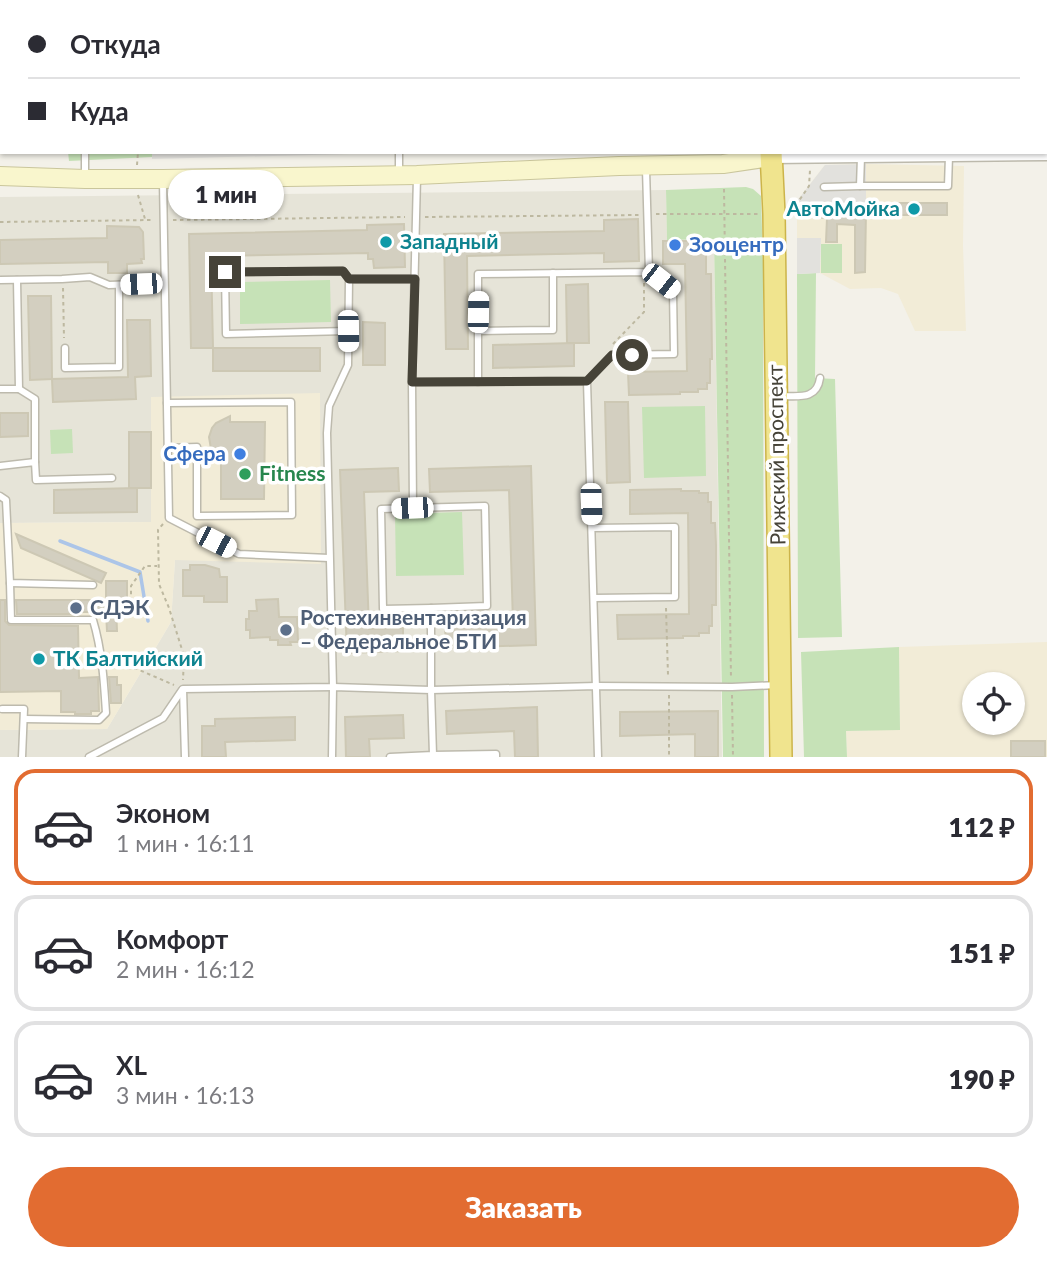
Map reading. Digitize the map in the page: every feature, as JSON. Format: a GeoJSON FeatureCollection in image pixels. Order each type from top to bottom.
{"type":"FeatureCollection","features":[{"type":"Feature","properties":{"kind":"highway","name":"Рижский проспект"},"geometry":{"type":"LineString","coordinates":[[771,154],[781,757]]}},
{"type":"Feature","properties":{"kind":"main road"},"geometry":{"type":"LineString","coordinates":[[0,176],[163,179],[408,175],[723,164],[771,154]]}},
{"type":"Feature","properties":{"kind":"street"},"geometry":{"type":"LineString","coordinates":[[771,154],[986,154]]}},
{"type":"Feature","properties":{"kind":"lane"},"geometry":{"type":"LineString","coordinates":[[85,154],[85,179]]}},
{"type":"Feature","properties":{"kind":"lane"},"geometry":{"type":"LineString","coordinates":[[400,154],[408,175],[416,217],[412,508]]}},
{"type":"Feature","properties":{"kind":"lane"},"geometry":{"type":"LineString","coordinates":[[860,186],[861,155]]}},
{"type":"Feature","properties":{"kind":"lane"},"geometry":{"type":"LineString","coordinates":[[824,187],[948,186],[949,156]]}},
{"type":"Feature","properties":{"kind":"lane"},"geometry":{"type":"LineString","coordinates":[[646,165],[646,272]]}},
{"type":"Feature","properties":{"kind":"lane"},"geometry":{"type":"LineString","coordinates":[[163,179],[169,518],[240,554],[329,558]]}},
{"type":"Feature","properties":{"kind":"lane"},"geometry":{"type":"LineString","coordinates":[[332,757],[327,433],[329,406],[348,365],[349,279],[343,271],[225,272],[226,334],[348,331]]}},
{"type":"Feature","properties":{"kind":"lane"},"geometry":{"type":"LineString","coordinates":[[412,382],[478,382],[587,381],[612,355],[674,355],[673,291],[646,272],[478,274],[478,382]]}},
{"type":"Feature","properties":{"kind":"lane"},"geometry":{"type":"LineString","coordinates":[[478,331],[553,330],[553,273]]}},
{"type":"Feature","properties":{"kind":"lane"},"geometry":{"type":"LineString","coordinates":[[0,280],[90,277],[108,285],[164,283]]}},
{"type":"Feature","properties":{"kind":"lane"},"geometry":{"type":"LineString","coordinates":[[349,279],[415,279]]}},
{"type":"Feature","properties":{"kind":"lane"},"geometry":{"type":"LineString","coordinates":[[17,280],[19,389]]}},
{"type":"Feature","properties":{"kind":"lane"},"geometry":{"type":"LineString","coordinates":[[65,348],[65,368],[119,367],[119,285]]}},
{"type":"Feature","properties":{"kind":"lane"},"geometry":{"type":"LineString","coordinates":[[776,396],[810,394],[819,386],[820,378]]}},
{"type":"Feature","properties":{"kind":"lane"},"geometry":{"type":"LineString","coordinates":[[587,381],[598,757]]}},
{"type":"Feature","properties":{"kind":"lane"},"geometry":{"type":"LineString","coordinates":[[0,389],[19,389],[35,399],[36,480],[112,478]]}},
{"type":"Feature","properties":{"kind":"lane"},"geometry":{"type":"LineString","coordinates":[[167,403],[291,402],[292,515],[197,516],[197,447],[167,448]]}},
{"type":"Feature","properties":{"kind":"lane"},"geometry":{"type":"LineString","coordinates":[[0,466],[35,462]]}},
{"type":"Feature","properties":{"kind":"lane"},"geometry":{"type":"LineString","coordinates":[[0,496],[6,500],[11,620]]}},
{"type":"Feature","properties":{"kind":"lane"},"geometry":{"type":"LineString","coordinates":[[485,506],[487,606],[431,608],[383,609],[381,509],[485,506]]}},
{"type":"Feature","properties":{"kind":"lane"},"geometry":{"type":"LineString","coordinates":[[592,528],[675,527],[675,597],[594,598]]}},
{"type":"Feature","properties":{"kind":"lane"},"geometry":{"type":"LineString","coordinates":[[10,583],[93,585]]}},
{"type":"Feature","properties":{"kind":"lane"},"geometry":{"type":"LineString","coordinates":[[431,608],[433,755]]}},
{"type":"Feature","properties":{"kind":"lane"},"geometry":{"type":"LineString","coordinates":[[0,621],[93,620],[99,639],[106,713],[99,720],[24,719]]}},
{"type":"Feature","properties":{"kind":"lane"},"geometry":{"type":"LineString","coordinates":[[183,689],[333,687],[431,690],[779,685]]}},
{"type":"Feature","properties":{"kind":"lane"},"geometry":{"type":"LineString","coordinates":[[89,757],[163,718],[183,689]]}},
{"type":"Feature","properties":{"kind":"lane"},"geometry":{"type":"LineString","coordinates":[[183,689],[185,757]]}},
{"type":"Feature","properties":{"kind":"lane"},"geometry":{"type":"LineString","coordinates":[[2,709],[24,709],[22,757]]}},
{"type":"Feature","properties":{"kind":"lane"},"geometry":{"type":"LineString","coordinates":[[390,757],[496,754],[496,757]]}},
{"type":"Feature","properties":{"kind":"path"},"geometry":{"type":"LineString","coordinates":[[811,156],[809,186],[789,214],[814,213]]}},
{"type":"Feature","properties":{"kind":"path"},"geometry":{"type":"LineString","coordinates":[[724,189],[733,757]]}},
{"type":"Feature","properties":{"kind":"path"},"geometry":{"type":"LineString","coordinates":[[0,222],[774,214]]}},
{"type":"Feature","properties":{"kind":"path"},"geometry":{"type":"LineString","coordinates":[[607,351],[644,312],[646,272]]}},
{"type":"Feature","properties":{"kind":"path"},"geometry":{"type":"LineString","coordinates":[[62,279],[65,348]]}},
{"type":"Feature","properties":{"kind":"path"},"geometry":{"type":"LineString","coordinates":[[103,667],[137,669],[183,689],[184,656],[159,584],[158,530],[169,518]]}},
{"type":"Feature","properties":{"kind":"path"},"geometry":{"type":"LineString","coordinates":[[93,620],[106,609],[131,609],[131,586],[137,576],[145,566],[159,566]]}},
{"type":"Feature","properties":{"kind":"shaded area"},"geometry":{"type":"Polygon","coordinates":[[[152,154],[350,154],[152,159],[152,154]]]}},
{"type":"Feature","properties":{"kind":"shaded area"},"geometry":{"type":"Polygon","coordinates":[[[866,164],[866,208],[798,206],[797,201],[825,165],[866,164]]]}},
{"type":"Feature","properties":{"kind":"shaded area"},"geometry":{"type":"Polygon","coordinates":[[[825,165],[964,166],[966,331],[915,331],[898,294],[881,288],[850,289],[820,273],[821,239],[797,238],[797,201],[825,165]]]}},
{"type":"Feature","properties":{"kind":"shaded area"},"geometry":{"type":"Polygon","coordinates":[[[666,190],[667,240],[714,239],[722,757],[0,757],[0,730],[107,729],[171,622],[175,560],[151,522],[0,523],[0,197],[666,190]]]}},
{"type":"Feature","properties":{"kind":"shaded area"},"geometry":{"type":"Polygon","coordinates":[[[797,238],[821,238],[820,273],[797,274],[797,238]]]}},
{"type":"Feature","properties":{"kind":"shaded area"},"geometry":{"type":"Polygon","coordinates":[[[320,393],[321,564],[175,560],[171,622],[107,729],[0,730],[0,523],[151,522],[151,397],[320,393]]]}},
{"type":"Feature","properties":{"kind":"shaded area"},"geometry":{"type":"Polygon","coordinates":[[[1047,642],[1047,757],[847,757],[846,731],[900,729],[899,647],[1047,642]]]}},
{"type":"Feature","properties":{"kind":"green space"},"geometry":{"type":"Polygon","coordinates":[[[68,154],[152,154],[152,157],[69,161],[68,154]]]}},
{"type":"Feature","properties":{"kind":"green space"},"geometry":{"type":"Polygon","coordinates":[[[746,187],[761,196],[764,757],[723,757],[714,239],[667,240],[666,190],[746,187]]]}},
{"type":"Feature","properties":{"kind":"green space"},"geometry":{"type":"Polygon","coordinates":[[[821,244],[842,244],[842,273],[821,273],[821,244]]]}},
{"type":"Feature","properties":{"kind":"green space"},"geometry":{"type":"Polygon","coordinates":[[[816,273],[815,378],[835,379],[842,637],[798,638],[797,274],[816,273]]]}},
{"type":"Feature","properties":{"kind":"green space"},"geometry":{"type":"Polygon","coordinates":[[[330,280],[331,322],[240,324],[240,282],[330,280]]]}},
{"type":"Feature","properties":{"kind":"green space"},"geometry":{"type":"Polygon","coordinates":[[[705,406],[706,476],[644,478],[642,407],[705,406]]]}},
{"type":"Feature","properties":{"kind":"green space"},"geometry":{"type":"Polygon","coordinates":[[[72,429],[73,453],[51,454],[50,430],[72,429]]]}},
{"type":"Feature","properties":{"kind":"green space"},"geometry":{"type":"Polygon","coordinates":[[[462,512],[464,575],[396,576],[395,514],[462,512]]]}},
{"type":"Feature","properties":{"kind":"green space"},"geometry":{"type":"Polygon","coordinates":[[[899,647],[900,730],[846,731],[847,757],[804,757],[801,652],[899,647]]]}},
{"type":"Feature","properties":{"kind":"building","name":"АвтоМойка"},"geometry":{"type":"Polygon","coordinates":[[[881,203],[947,203],[947,215],[881,215],[881,203]]]}},
{"type":"Feature","properties":{"kind":"building"},"geometry":{"type":"Polygon","coordinates":[[[814,208],[866,210],[865,272],[855,273],[855,225],[837,224],[837,242],[826,242],[827,218],[814,217],[814,208]]]}},
{"type":"Feature","properties":{"kind":"building"},"geometry":{"type":"Polygon","coordinates":[[[638,219],[639,261],[604,262],[604,253],[467,256],[468,349],[446,349],[444,234],[604,231],[604,220],[638,219]]]}},
{"type":"Feature","properties":{"kind":"building"},"geometry":{"type":"Polygon","coordinates":[[[404,224],[405,267],[374,268],[373,259],[368,259],[368,253],[211,256],[213,348],[191,348],[189,234],[367,230],[367,225],[404,224]]]}},
{"type":"Feature","properties":{"kind":"building"},"geometry":{"type":"Polygon","coordinates":[[[107,226],[139,227],[143,232],[144,259],[141,259],[142,263],[127,264],[127,273],[108,273],[108,262],[0,264],[0,240],[107,238],[107,226]]]}},
{"type":"Feature","properties":{"kind":"building"},"geometry":{"type":"Polygon","coordinates":[[[663,241],[703,243],[703,250],[706,250],[706,274],[711,274],[710,383],[707,383],[707,389],[698,389],[698,392],[629,395],[628,372],[687,371],[685,264],[663,264],[663,241]]]}},
{"type":"Feature","properties":{"kind":"building"},"geometry":{"type":"Polygon","coordinates":[[[588,284],[589,343],[567,343],[566,285],[588,284]]]}},
{"type":"Feature","properties":{"kind":"building"},"geometry":{"type":"Polygon","coordinates":[[[28,296],[51,296],[52,379],[30,380],[28,296]]]}},
{"type":"Feature","properties":{"kind":"building"},"geometry":{"type":"Polygon","coordinates":[[[127,320],[150,320],[151,376],[135,377],[136,399],[53,402],[52,379],[128,377],[127,320]]]}},
{"type":"Feature","properties":{"kind":"building"},"geometry":{"type":"Polygon","coordinates":[[[363,322],[385,323],[385,365],[363,365],[363,322]]]}},
{"type":"Feature","properties":{"kind":"building"},"geometry":{"type":"Polygon","coordinates":[[[574,343],[574,366],[493,368],[493,345],[574,343]]]}},
{"type":"Feature","properties":{"kind":"building"},"geometry":{"type":"Polygon","coordinates":[[[213,348],[320,348],[320,371],[213,371],[213,348]]]}},
{"type":"Feature","properties":{"kind":"building"},"geometry":{"type":"Polygon","coordinates":[[[605,402],[628,402],[630,482],[607,483],[605,402]]]}},
{"type":"Feature","properties":{"kind":"building"},"geometry":{"type":"Polygon","coordinates":[[[0,413],[28,413],[28,436],[0,437],[0,413]]]}},
{"type":"Feature","properties":{"kind":"building","name":"Сфера"},"geometry":{"type":"Polygon","coordinates":[[[230,416],[230,422],[265,422],[264,499],[221,499],[221,459],[216,459],[216,449],[211,449],[209,437],[216,423],[230,416]]]}},
{"type":"Feature","properties":{"kind":"building"},"geometry":{"type":"Polygon","coordinates":[[[129,432],[151,432],[151,488],[129,488],[129,432]]]}},
{"type":"Feature","properties":{"kind":"building"},"geometry":{"type":"Polygon","coordinates":[[[531,466],[536,645],[446,648],[445,625],[513,623],[509,490],[430,492],[429,469],[531,466]]]}},
{"type":"Feature","properties":{"kind":"building"},"geometry":{"type":"Polygon","coordinates":[[[398,468],[399,491],[364,492],[369,629],[403,628],[403,651],[347,653],[340,470],[398,468]]]}},
{"type":"Feature","properties":{"kind":"building"},"geometry":{"type":"Polygon","coordinates":[[[137,488],[137,512],[54,513],[54,490],[137,488]]]}},
{"type":"Feature","properties":{"kind":"building"},"geometry":{"type":"Polygon","coordinates":[[[681,489],[708,493],[708,502],[711,502],[711,523],[715,523],[716,545],[716,605],[712,605],[712,626],[709,626],[709,633],[699,633],[699,636],[618,639],[617,615],[689,614],[688,513],[630,514],[630,490],[681,489]]]}},
{"type":"Feature","properties":{"kind":"building"},"geometry":{"type":"Polygon","coordinates":[[[16,534],[106,573],[101,583],[21,548],[16,534]]]}},
{"type":"Feature","properties":{"kind":"building"},"geometry":{"type":"Polygon","coordinates":[[[190,565],[219,569],[220,577],[227,577],[227,602],[204,602],[204,596],[183,596],[183,570],[190,570],[190,565]]]}},
{"type":"Feature","properties":{"kind":"building"},"geometry":{"type":"Polygon","coordinates":[[[106,581],[127,581],[127,605],[116,605],[117,631],[107,631],[106,612],[17,614],[16,600],[106,600],[106,581]]]}},
{"type":"Feature","properties":{"kind":"building"},"geometry":{"type":"Polygon","coordinates":[[[278,599],[279,617],[297,617],[298,642],[278,645],[278,640],[270,640],[270,637],[250,638],[250,630],[246,630],[246,619],[249,619],[249,611],[257,611],[256,600],[278,599]]]}},
{"type":"Feature","properties":{"kind":"building","name":"ТК Балтийский"},"geometry":{"type":"Polygon","coordinates":[[[0,600],[5,600],[5,621],[9,625],[78,626],[79,678],[98,677],[99,711],[91,711],[91,714],[61,712],[61,691],[0,692],[0,600]]]}},
{"type":"Feature","properties":{"kind":"building"},"geometry":{"type":"Polygon","coordinates":[[[109,677],[117,677],[117,685],[121,685],[121,703],[111,703],[109,677]]]}},
{"type":"Feature","properties":{"kind":"building"},"geometry":{"type":"Polygon","coordinates":[[[537,707],[538,757],[515,757],[514,731],[447,734],[446,711],[537,707]]]}},
{"type":"Feature","properties":{"kind":"building"},"geometry":{"type":"Polygon","coordinates":[[[718,711],[718,757],[695,757],[695,734],[620,736],[620,712],[718,711]]]}},
{"type":"Feature","properties":{"kind":"building"},"geometry":{"type":"Polygon","coordinates":[[[403,715],[404,738],[369,739],[370,757],[346,757],[345,717],[403,715]]]}},
{"type":"Feature","properties":{"kind":"building"},"geometry":{"type":"Polygon","coordinates":[[[295,717],[295,740],[225,742],[226,757],[202,757],[202,726],[215,726],[215,719],[295,717]]]}},
{"type":"Feature","properties":{"kind":"building"},"geometry":{"type":"Polygon","coordinates":[[[1011,741],[1045,741],[1045,757],[1011,757],[1011,741]]]}},
{"type":"Feature","properties":{"kind":"waterway"},"geometry":{"type":"LineString","coordinates":[[60,541],[140,572],[148,621]]}},
{"type":"Feature","properties":{"kind":"place","name":"АвтоМойка"},"geometry":{"type":"Point","coordinates":[914,209]}},
{"type":"Feature","properties":{"kind":"place","name":"Западный"},"geometry":{"type":"Point","coordinates":[386,242]}},
{"type":"Feature","properties":{"kind":"place","name":"Зооцентр"},"geometry":{"type":"Point","coordinates":[675,245]}},
{"type":"Feature","properties":{"kind":"place","name":"Сфера"},"geometry":{"type":"Point","coordinates":[240,454]}},
{"type":"Feature","properties":{"kind":"place","name":"Fitness"},"geometry":{"type":"Point","coordinates":[245,474]}},
{"type":"Feature","properties":{"kind":"place","name":"СДЭК"},"geometry":{"type":"Point","coordinates":[76,608]}},
{"type":"Feature","properties":{"kind":"place","name":"Ростехинвентаризация – Федеральное БТИ"},"geometry":{"type":"Point","coordinates":[286,630]}},
{"type":"Feature","properties":{"kind":"place","name":"ТК Балтийский"},"geometry":{"type":"Point","coordinates":[39,659]}},
{"type":"Feature","properties":{"kind":"route"},"geometry":{"type":"LineString","coordinates":[[225,272],[343,271],[349,279],[415,279],[412,382],[587,381],[612,355],[632,355]]}}]}
